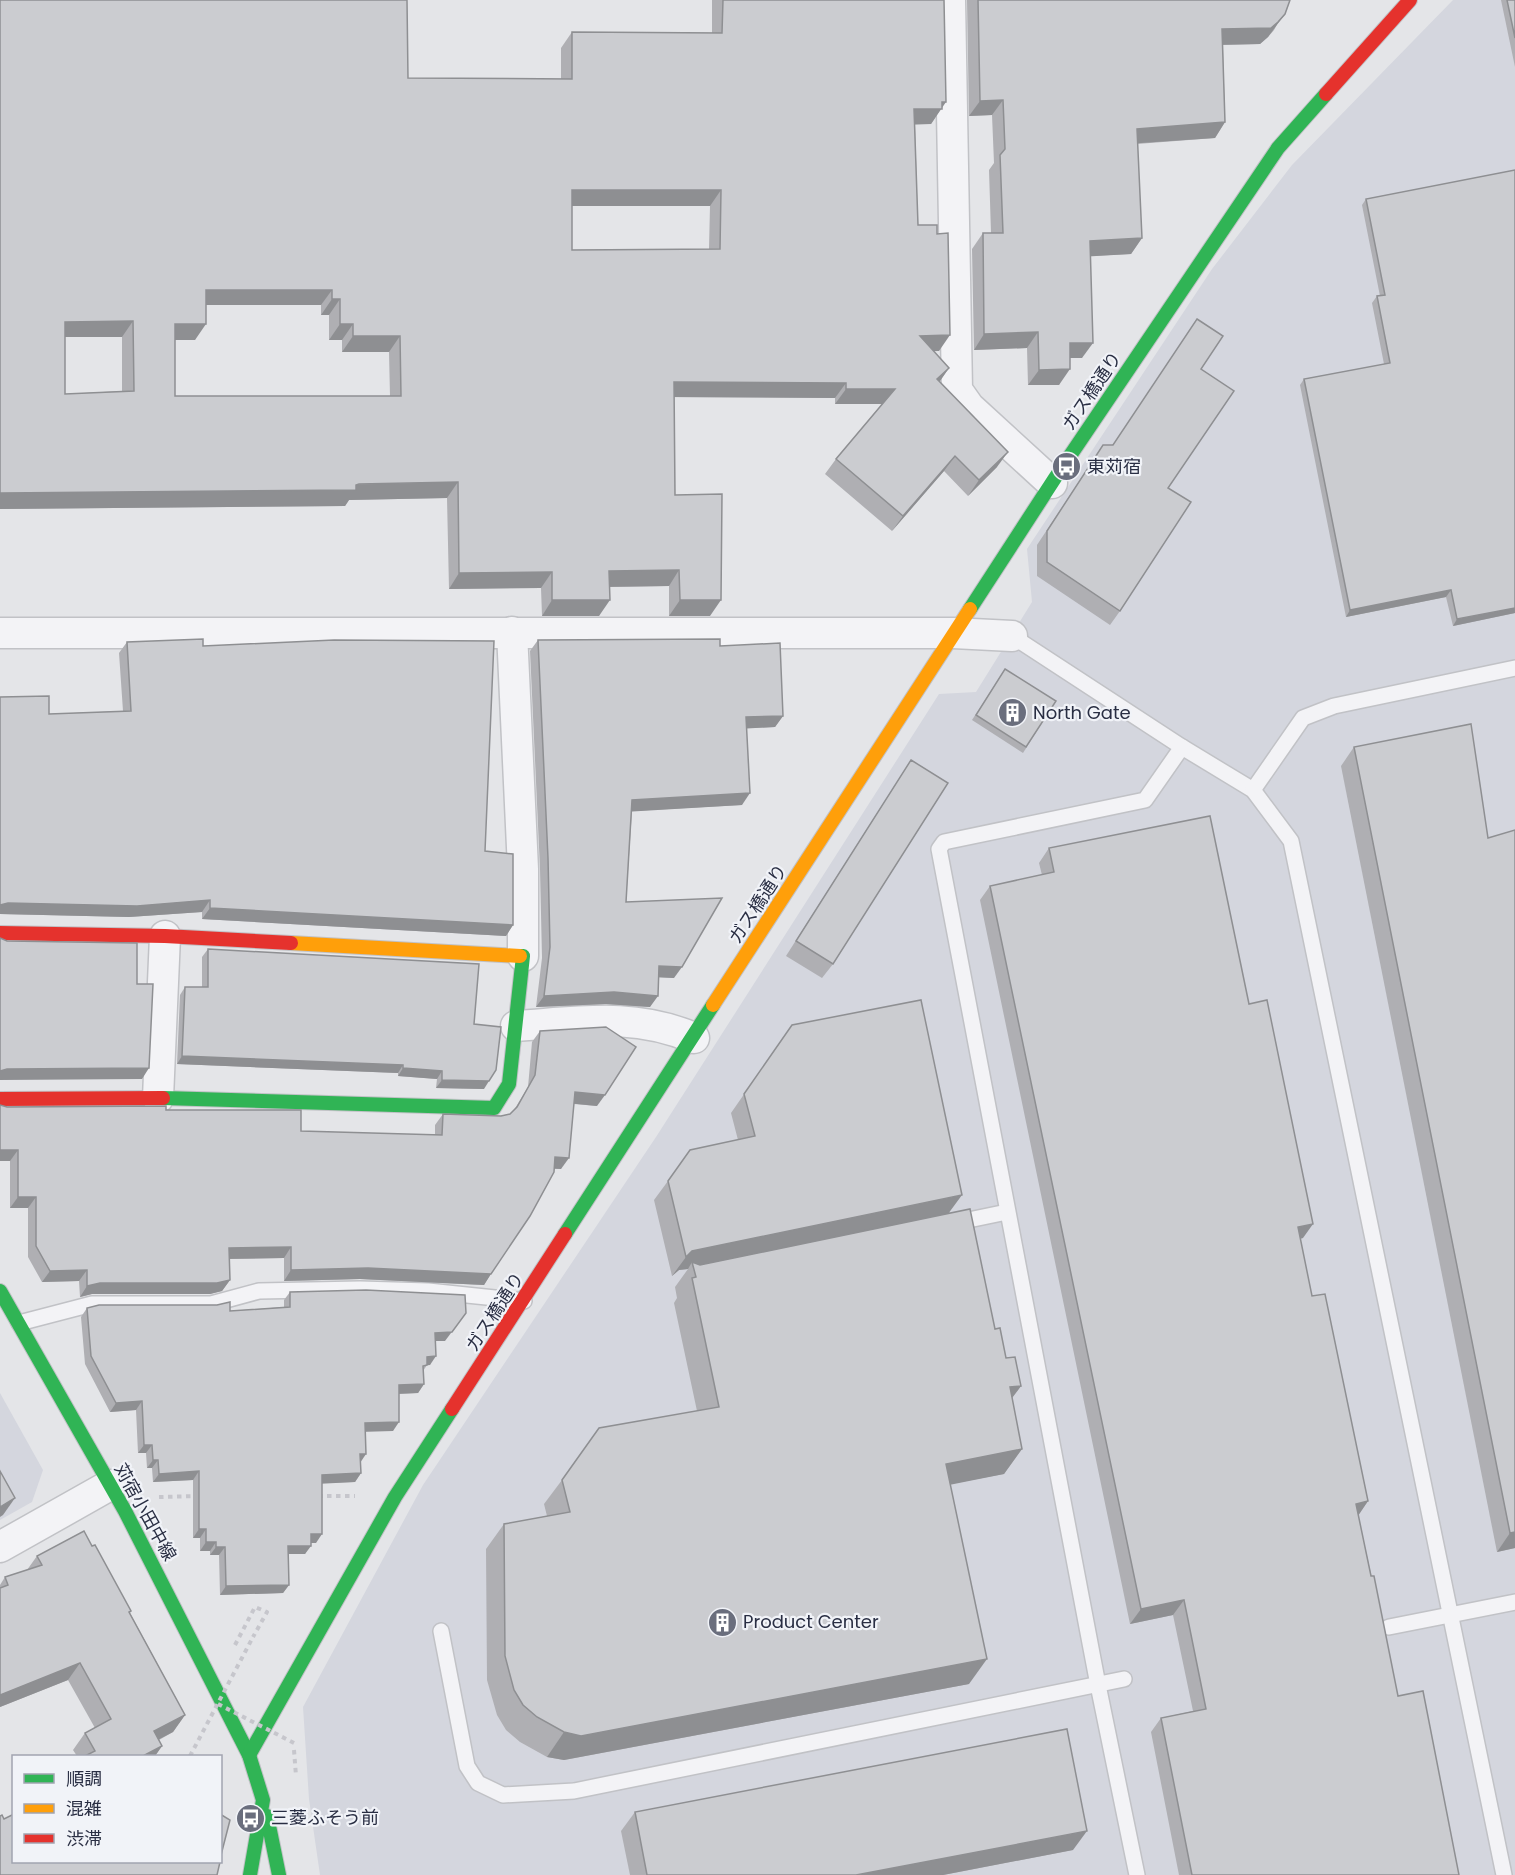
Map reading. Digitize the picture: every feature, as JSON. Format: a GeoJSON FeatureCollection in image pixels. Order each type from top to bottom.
{"type":"FeatureCollection","features":[{"type":"Feature","properties":{"kind":"main road","name":"ガス橋通り"},"geometry":{"type":"LineString","coordinates":[[249,1755],[395,1497],[525,1301],[953,633],[1052,483],[1278,148],[1410,0]]}},
{"type":"Feature","properties":{"kind":"main road"},"geometry":{"type":"LineString","coordinates":[[0,933],[165,936],[523,956],[509,1084],[494,1108],[158,1098],[0,1099]]}},
{"type":"Feature","properties":{"kind":"main road","name":"苅宿小田中線"},"geometry":{"type":"LineString","coordinates":[[0,1291],[125,1511],[249,1755]]}},
{"type":"Feature","properties":{"kind":"main road"},"geometry":{"type":"LineString","coordinates":[[249,1755],[263,1800],[279,1875]]}},
{"type":"Feature","properties":{"kind":"main road"},"geometry":{"type":"LineString","coordinates":[[250,1875],[263,1800]]}},
{"type":"Feature","properties":{"kind":"street"},"geometry":{"type":"LineString","coordinates":[[950,0],[957,390],[969,408],[1052,483]]}},
{"type":"Feature","properties":{"kind":"street"},"geometry":{"type":"LineString","coordinates":[[512,632],[523,869],[523,956]]}},
{"type":"Feature","properties":{"kind":"street"},"geometry":{"type":"LineString","coordinates":[[0,633],[953,633],[1012,636]]}},
{"type":"Feature","properties":{"kind":"street"},"geometry":{"type":"LineString","coordinates":[[158,1098],[165,936]]}},
{"type":"Feature","properties":{"kind":"street"},"geometry":{"type":"LineString","coordinates":[[516,1026],[608,1019],[669,1027],[694,1038]]}},
{"type":"Feature","properties":{"kind":"street"},"geometry":{"type":"LineString","coordinates":[[0,1547],[110,1485]]}},
{"type":"Feature","properties":{"kind":"lane"},"geometry":{"type":"LineString","coordinates":[[1012,636],[1182,747],[1253,790],[1291,841],[1504,1875]]}},
{"type":"Feature","properties":{"kind":"lane"},"geometry":{"type":"LineString","coordinates":[[1253,790],[1303,718],[1334,706],[1515,668]]}},
{"type":"Feature","properties":{"kind":"lane"},"geometry":{"type":"LineString","coordinates":[[1137,1875],[1098,1685],[939,849],[944,842],[1145,800],[1182,747]]}},
{"type":"Feature","properties":{"kind":"lane"},"geometry":{"type":"LineString","coordinates":[[937,1227],[1007,1212]]}},
{"type":"Feature","properties":{"kind":"lane"},"geometry":{"type":"LineString","coordinates":[[19,1323],[92,1304],[211,1304],[260,1291],[394,1290],[525,1301]]}},
{"type":"Feature","properties":{"kind":"lane"},"geometry":{"type":"LineString","coordinates":[[1389,1627],[1515,1602]]}},
{"type":"Feature","properties":{"kind":"lane"},"geometry":{"type":"LineString","coordinates":[[441,1631],[467,1766],[478,1783],[503,1795],[574,1791],[1124,1679]]}},
{"type":"Feature","properties":{"kind":"path"},"geometry":{"type":"LineString","coordinates":[[125,1511],[150,1497],[206,1496]]}},
{"type":"Feature","properties":{"kind":"path"},"geometry":{"type":"LineString","coordinates":[[309,1496],[395,1497]]}},
{"type":"Feature","properties":{"kind":"path"},"geometry":{"type":"LineString","coordinates":[[191,1755],[267,1612],[255,1606],[235,1645]]}},
{"type":"Feature","properties":{"kind":"path"},"geometry":{"type":"LineString","coordinates":[[218,1704],[294,1743],[296,1784]]}},
{"type":"Feature","properties":{"kind":"shaded area"},"geometry":{"type":"Polygon","coordinates":[[[1453,0],[1515,0],[1515,1875],[320,1875],[309,1799],[303,1707],[423,1485],[656,1137],[939,694],[976,692],[1032,602],[1027,549],[1212,269],[1292,165],[1453,0]]]}},
{"type":"Feature","properties":{"kind":"shaded area"},"geometry":{"type":"Polygon","coordinates":[[[0,1393],[43,1470],[32,1502],[0,1520],[0,1393]]]}},
{"type":"Feature","properties":{"kind":"building"},"geometry":{"type":"Polygon","coordinates":[[[0,0],[407,0],[408,78],[572,79],[572,32],[722,33],[723,0],[944,0],[946,102],[942,102],[942,109],[914,109],[918,225],[937,225],[937,234],[948,233],[950,335],[920,336],[949,368],[937,379],[1008,452],[979,480],[955,456],[903,516],[836,459],[895,389],[846,389],[846,383],[674,382],[675,495],[722,494],[721,600],[680,600],[679,570],[609,571],[610,600],[552,600],[552,572],[459,573],[458,482],[359,484],[356,485],[356,490],[0,493],[0,0]],[[572,190],[572,250],[720,249],[721,190],[572,190]],[[206,290],[206,324],[175,324],[175,396],[401,396],[400,336],[353,336],[353,324],[340,324],[340,299],[332,299],[332,290],[206,290]],[[133,321],[65,322],[65,394],[134,391],[133,321]]]}},
{"type":"Feature","properties":{"kind":"building"},"geometry":{"type":"Polygon","coordinates":[[[978,0],[1290,0],[1285,14],[1271,28],[1222,29],[1225,122],[1137,129],[1142,238],[1090,241],[1093,343],[1070,343],[1070,369],[1039,370],[1038,332],[984,334],[983,233],[1003,233],[1000,155],[1005,149],[1003,100],[980,101],[978,0]]]}},
{"type":"Feature","properties":{"kind":"building"},"geometry":{"type":"Polygon","coordinates":[[[1507,0],[1515,0],[1515,38],[1507,0]]]}},
{"type":"Feature","properties":{"kind":"building"},"geometry":{"type":"Polygon","coordinates":[[[1515,170],[1515,608],[1457,619],[1451,590],[1350,610],[1304,379],[1390,363],[1377,296],[1385,295],[1366,199],[1515,170]]]}},
{"type":"Feature","properties":{"kind":"building"},"geometry":{"type":"Polygon","coordinates":[[[1197,319],[1223,336],[1201,369],[1234,391],[1168,488],[1191,502],[1120,611],[1047,562],[1047,531],[1103,445],[1113,445],[1197,319]]]}},
{"type":"Feature","properties":{"kind":"building"},"geometry":{"type":"Polygon","coordinates":[[[203,639],[203,646],[334,640],[494,641],[485,851],[513,854],[513,925],[210,908],[210,900],[137,906],[8,903],[0,905],[0,697],[49,696],[49,714],[131,711],[127,642],[203,639]]]}},
{"type":"Feature","properties":{"kind":"building"},"geometry":{"type":"Polygon","coordinates":[[[720,639],[720,646],[780,643],[783,716],[746,717],[750,793],[632,800],[626,902],[722,898],[682,967],[659,966],[658,996],[614,992],[544,996],[550,947],[538,640],[720,639]]]}},
{"type":"Feature","properties":{"kind":"building","name":"North Gate"},"geometry":{"type":"Polygon","coordinates":[[[1005,669],[1056,701],[1026,747],[976,715],[1005,669]]]}},
{"type":"Feature","properties":{"kind":"building"},"geometry":{"type":"Polygon","coordinates":[[[1471,724],[1488,838],[1515,830],[1515,1532],[1510,1533],[1354,747],[1471,724]]]}},
{"type":"Feature","properties":{"kind":"building"},"geometry":{"type":"Polygon","coordinates":[[[911,760],[948,783],[833,964],[796,941],[911,760]]]}},
{"type":"Feature","properties":{"kind":"building"},"geometry":{"type":"Polygon","coordinates":[[[1210,816],[1249,1004],[1267,1000],[1313,1224],[1298,1227],[1312,1296],[1325,1294],[1368,1501],[1356,1504],[1371,1576],[1374,1576],[1398,1696],[1423,1691],[1459,1875],[1192,1875],[1161,1718],[1206,1709],[1184,1600],[1141,1609],[990,886],[1054,872],[1049,848],[1210,816]]]}},
{"type":"Feature","properties":{"kind":"building"},"geometry":{"type":"Polygon","coordinates":[[[0,938],[7,941],[137,943],[137,984],[153,984],[149,1068],[7,1069],[0,1071],[0,938]]]}},
{"type":"Feature","properties":{"kind":"building"},"geometry":{"type":"Polygon","coordinates":[[[208,949],[479,964],[474,1024],[501,1027],[496,1070],[489,1081],[442,1080],[442,1071],[403,1068],[403,1065],[182,1056],[185,987],[208,987],[208,949]]]}},
{"type":"Feature","properties":{"kind":"building"},"geometry":{"type":"Polygon","coordinates":[[[921,1000],[962,1195],[692,1251],[686,1257],[668,1181],[690,1150],[755,1136],[744,1094],[792,1025],[921,1000]]]}},
{"type":"Feature","properties":{"kind":"building"},"geometry":{"type":"Polygon","coordinates":[[[606,1027],[636,1047],[605,1095],[575,1092],[569,1158],[555,1157],[554,1172],[530,1216],[491,1274],[368,1268],[291,1270],[291,1247],[229,1248],[230,1280],[217,1283],[100,1283],[87,1286],[87,1270],[50,1271],[36,1246],[36,1197],[18,1197],[18,1150],[0,1150],[0,1105],[7,1107],[166,1106],[166,1110],[301,1110],[301,1131],[442,1135],[443,1114],[501,1116],[510,1114],[517,1107],[535,1075],[540,1031],[606,1027]]]}},
{"type":"Feature","properties":{"kind":"building"},"geometry":{"type":"Polygon","coordinates":[[[970,1209],[995,1329],[1000,1328],[1006,1358],[1015,1357],[1021,1386],[1010,1387],[1022,1449],[946,1464],[987,1659],[581,1736],[564,1732],[537,1717],[523,1705],[514,1690],[505,1656],[504,1524],[570,1512],[562,1480],[599,1428],[719,1407],[692,1278],[696,1277],[692,1262],[700,1265],[970,1209]]]}},
{"type":"Feature","properties":{"kind":"building"},"geometry":{"type":"Polygon","coordinates":[[[366,1290],[465,1295],[466,1313],[452,1332],[435,1333],[436,1356],[427,1357],[427,1365],[423,1366],[424,1384],[399,1385],[399,1422],[365,1423],[366,1454],[360,1454],[361,1473],[322,1475],[322,1534],[311,1534],[311,1546],[288,1546],[289,1585],[226,1586],[225,1547],[216,1547],[216,1542],[206,1542],[206,1529],[199,1529],[199,1471],[159,1474],[158,1460],[153,1460],[152,1445],[144,1445],[142,1401],[116,1403],[91,1356],[87,1308],[99,1305],[217,1305],[230,1302],[230,1311],[290,1307],[290,1292],[366,1290]]]}},
{"type":"Feature","properties":{"kind":"building"},"geometry":{"type":"Polygon","coordinates":[[[0,1471],[15,1498],[0,1507],[0,1471]]]}},
{"type":"Feature","properties":{"kind":"building"},"geometry":{"type":"Polygon","coordinates":[[[84,1531],[92,1546],[95,1545],[185,1715],[154,1731],[162,1746],[145,1755],[87,1755],[95,1751],[85,1733],[111,1719],[80,1663],[0,1695],[0,1588],[8,1585],[5,1577],[42,1565],[37,1556],[84,1531]]]}},
{"type":"Feature","properties":{"kind":"building"},"geometry":{"type":"Polygon","coordinates":[[[1067,1729],[1087,1831],[856,1875],[647,1875],[635,1812],[1067,1729]]]}},
{"type":"Feature","properties":{"kind":"building"},"geometry":{"type":"Polygon","coordinates":[[[2,1815],[4,1819],[12,1815],[12,1863],[220,1863],[217,1875],[0,1875],[0,1816],[2,1815]]]}},
{"type":"Feature","properties":{"kind":"building"},"geometry":{"type":"Polygon","coordinates":[[[222,1815],[230,1820],[222,1851],[222,1815]]]}},
{"type":"Feature","properties":{"kind":"traffic: fast"},"geometry":{"type":"LineString","coordinates":[[970,609],[1055,478],[1278,148],[1326,94]]}},
{"type":"Feature","properties":{"kind":"traffic: fast"},"geometry":{"type":"LineString","coordinates":[[163,1098],[494,1108],[509,1084],[523,956],[520,956]]}},
{"type":"Feature","properties":{"kind":"traffic: fast"},"geometry":{"type":"LineString","coordinates":[[565,1234],[713,1005]]}},
{"type":"Feature","properties":{"kind":"traffic: fast"},"geometry":{"type":"LineString","coordinates":[[0,1291],[125,1511],[249,1755],[263,1800],[250,1875]]}},
{"type":"Feature","properties":{"kind":"traffic: fast"},"geometry":{"type":"LineString","coordinates":[[249,1755],[395,1497],[452,1409]]}},
{"type":"Feature","properties":{"kind":"traffic: fast"},"geometry":{"type":"LineString","coordinates":[[267,1816],[279,1875]]}},
{"type":"Feature","properties":{"kind":"traffic: slow"},"geometry":{"type":"LineString","coordinates":[[713,1005],[970,609]]}},
{"type":"Feature","properties":{"kind":"traffic: slow"},"geometry":{"type":"LineString","coordinates":[[291,943],[520,956]]}},
{"type":"Feature","properties":{"kind":"traffic: jam"},"geometry":{"type":"LineString","coordinates":[[1326,94],[1410,0]]}},
{"type":"Feature","properties":{"kind":"traffic: jam"},"geometry":{"type":"LineString","coordinates":[[0,933],[165,936],[291,943]]}},
{"type":"Feature","properties":{"kind":"traffic: jam"},"geometry":{"type":"LineString","coordinates":[[0,1099],[163,1098]]}},
{"type":"Feature","properties":{"kind":"traffic: jam"},"geometry":{"type":"LineString","coordinates":[[452,1409],[565,1234]]}},
{"type":"Feature","properties":{"kind":"place","name":"東苅宿"},"geometry":{"type":"Point","coordinates":[1066,467]}},
{"type":"Feature","properties":{"kind":"place","name":"North Gate"},"geometry":{"type":"Point","coordinates":[1012,713]}},
{"type":"Feature","properties":{"kind":"place","name":"Product Center"},"geometry":{"type":"Point","coordinates":[722,1622]}},
{"type":"Feature","properties":{"kind":"place","name":"三菱ふそう前"},"geometry":{"type":"Point","coordinates":[250,1818]}}]}
